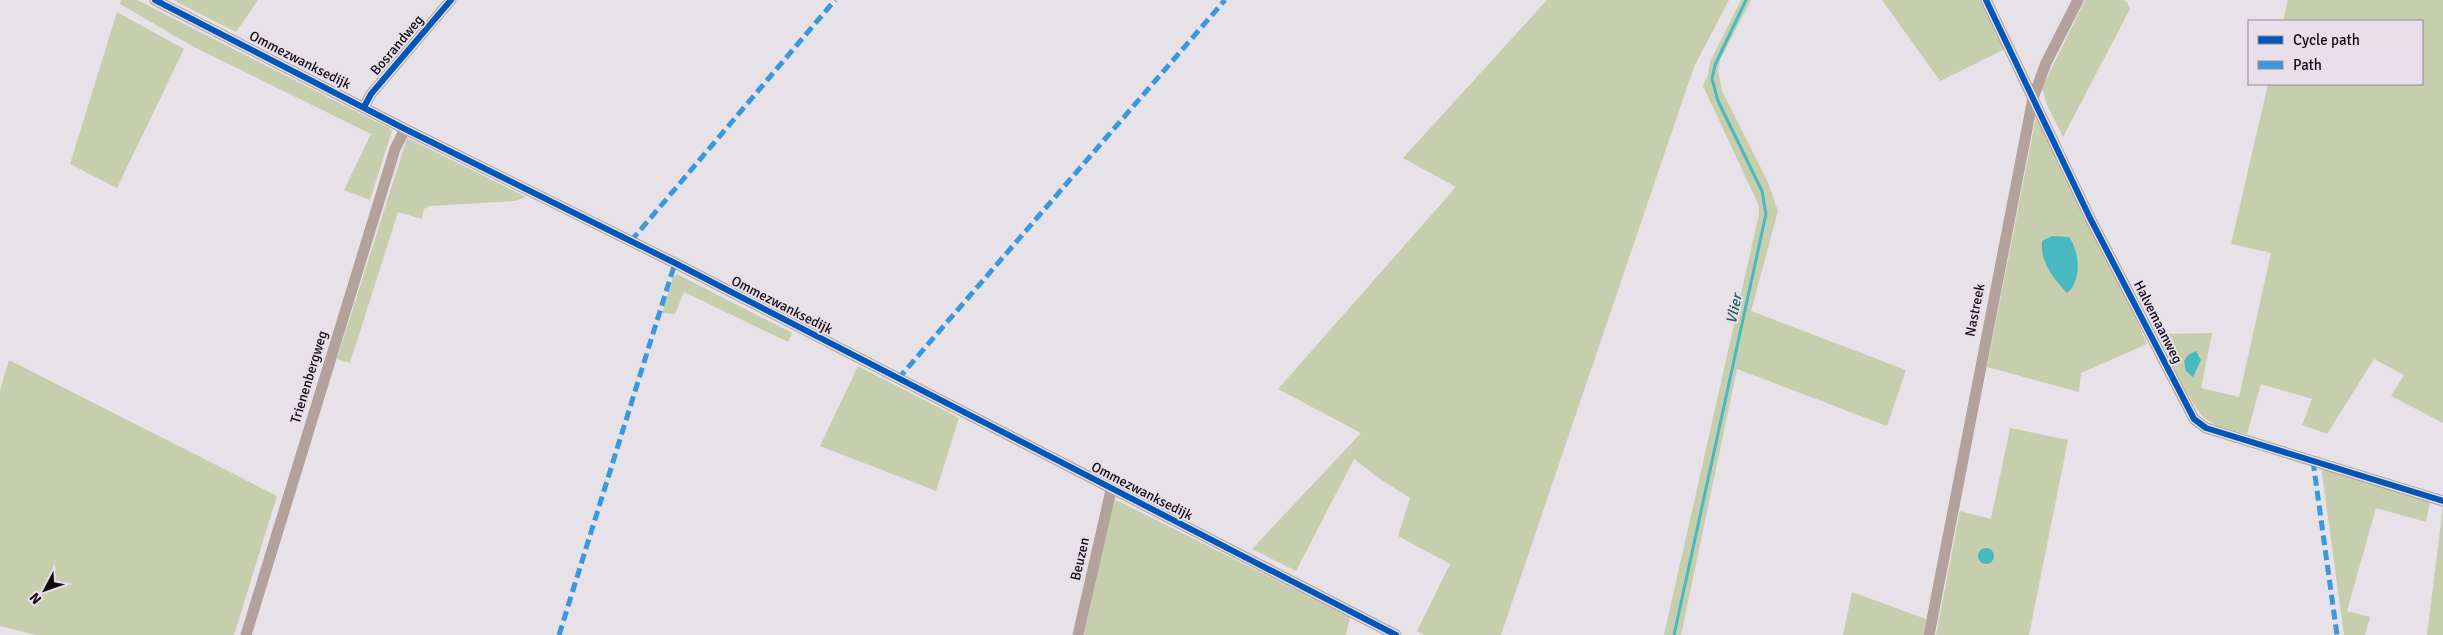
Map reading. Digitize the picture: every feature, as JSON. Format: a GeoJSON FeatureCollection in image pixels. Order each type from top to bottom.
{"type":"FeatureCollection","features":[{"type":"Feature","properties":{"kind":"street","name":"Ommezwanksedijk"},"geometry":{"type":"LineString","coordinates":[[155,0],[405,129],[631,241],[1111,490],[1396,635]]}},
{"type":"Feature","properties":{"kind":"street","name":"Bosrandweg"},"geometry":{"type":"LineString","coordinates":[[364,107],[371,94],[451,0]]}},
{"type":"Feature","properties":{"kind":"street","name":"Halvemaanweg"},"geometry":{"type":"LineString","coordinates":[[1986,0],[2090,218],[2194,418],[2206,428],[2443,502]]}},
{"type":"Feature","properties":{"kind":"street","name":"Nastreek"},"geometry":{"type":"LineString","coordinates":[[1929,635],[2033,98],[2046,63],[2078,0]]}},
{"type":"Feature","properties":{"kind":"street","name":"Trienenbergweg"},"geometry":{"type":"LineString","coordinates":[[246,635],[395,149],[405,129]]}},
{"type":"Feature","properties":{"kind":"street","name":"Beuzen"},"geometry":{"type":"LineString","coordinates":[[1078,635],[1111,490]]}},
{"type":"Feature","properties":{"kind":"green space"},"geometry":{"type":"Polygon","coordinates":[[[121,0],[137,0],[389,128],[392,131],[370,200],[344,190],[371,134],[192,46],[120,4],[121,0]]]}},
{"type":"Feature","properties":{"kind":"green space"},"geometry":{"type":"Polygon","coordinates":[[[173,0],[258,0],[236,32],[173,0]]]}},
{"type":"Feature","properties":{"kind":"green space"},"geometry":{"type":"Polygon","coordinates":[[[1547,0],[1729,0],[1695,65],[1501,635],[1424,635],[1417,631],[1450,564],[1398,536],[1410,498],[1380,479],[1354,459],[1296,571],[1252,549],[1361,433],[1278,389],[1456,187],[1403,158],[1547,0]]]}},
{"type":"Feature","properties":{"kind":"green space"},"geometry":{"type":"Polygon","coordinates":[[[1741,0],[1751,0],[1720,60],[1718,71],[1722,91],[1767,180],[1778,211],[1751,311],[1906,370],[1887,426],[1737,369],[1681,635],[1664,635],[1759,214],[1759,206],[1703,86],[1708,75],[1710,62],[1741,0]]]}},
{"type":"Feature","properties":{"kind":"green space"},"geometry":{"type":"Polygon","coordinates":[[[1882,0],[1982,0],[2007,48],[1940,81],[1882,0]]]}},
{"type":"Feature","properties":{"kind":"green space"},"geometry":{"type":"Polygon","coordinates":[[[2085,0],[2123,0],[2127,2],[2130,9],[2063,137],[2047,105],[2042,88],[2085,0]]]}},
{"type":"Feature","properties":{"kind":"green space"},"geometry":{"type":"Polygon","coordinates":[[[2288,0],[2443,0],[2443,423],[2391,396],[2404,375],[2374,359],[2327,434],[2302,425],[2312,399],[2261,384],[2247,434],[2221,427],[2207,420],[2193,404],[2158,334],[2212,333],[2201,388],[2239,397],[2271,253],[2231,244],[2268,85],[2423,85],[2423,20],[2283,20],[2288,0]]]}},
{"type":"Feature","properties":{"kind":"green space"},"geometry":{"type":"Polygon","coordinates":[[[117,12],[184,49],[117,188],[70,164],[117,12]]]}},
{"type":"Feature","properties":{"kind":"green space"},"geometry":{"type":"Polygon","coordinates":[[[2036,117],[2112,262],[2147,344],[2081,373],[2079,392],[1987,367],[2036,117]]]}},
{"type":"Feature","properties":{"kind":"green space"},"geometry":{"type":"Polygon","coordinates":[[[407,138],[526,197],[515,201],[430,206],[424,209],[422,219],[398,212],[350,363],[337,359],[407,138]]]}},
{"type":"Feature","properties":{"kind":"green space"},"geometry":{"type":"Polygon","coordinates":[[[677,274],[792,333],[788,342],[684,292],[675,314],[662,313],[673,278],[677,274]]]}},
{"type":"Feature","properties":{"kind":"green space"},"geometry":{"type":"Polygon","coordinates":[[[9,360],[277,496],[234,635],[36,635],[0,626],[0,390],[9,360]]]}},
{"type":"Feature","properties":{"kind":"green space"},"geometry":{"type":"Polygon","coordinates":[[[858,366],[959,418],[936,491],[820,446],[858,366]]]}},
{"type":"Feature","properties":{"kind":"green space"},"geometry":{"type":"Polygon","coordinates":[[[2010,428],[2068,440],[2029,635],[1936,635],[1960,511],[1991,519],[2010,428]],[[1984,549],[1980,561],[1988,563],[1990,549],[1984,549]]]}},
{"type":"Feature","properties":{"kind":"green space"},"geometry":{"type":"Polygon","coordinates":[[[2323,468],[2430,502],[2426,522],[2376,508],[2347,611],[2370,617],[2365,635],[2344,635],[2322,474],[2323,468]]]}},
{"type":"Feature","properties":{"kind":"green space"},"geometry":{"type":"Polygon","coordinates":[[[1114,499],[1350,617],[1346,635],[1084,635],[1114,499]]]}},
{"type":"Feature","properties":{"kind":"green space"},"geometry":{"type":"Polygon","coordinates":[[[2443,506],[2443,635],[2427,635],[2443,506]]]}},
{"type":"Feature","properties":{"kind":"green space"},"geometry":{"type":"Polygon","coordinates":[[[1852,592],[1926,619],[1923,635],[1843,635],[1852,592]]]}},
{"type":"Feature","properties":{"kind":"water"},"geometry":{"type":"Polygon","coordinates":[[[2052,236],[2069,237],[2075,250],[2078,266],[2077,274],[2072,288],[2067,293],[2048,269],[2043,256],[2042,241],[2052,236]]]}},
{"type":"Feature","properties":{"kind":"water"},"geometry":{"type":"Polygon","coordinates":[[[2196,351],[2201,360],[2193,377],[2186,371],[2184,361],[2188,355],[2196,351]]]}},
{"type":"Feature","properties":{"kind":"water"},"geometry":{"type":"Polygon","coordinates":[[[1986,548],[1994,556],[1986,564],[1978,556],[1986,548]]]}},
{"type":"Feature","properties":{"kind":"waterway","name":"Vlier"},"geometry":{"type":"LineString","coordinates":[[1674,635],[1766,214],[1762,191],[1718,101],[1712,79],[1715,65],[1746,0]]}},
{"type":"Feature","properties":{"kind":"marked path"},"geometry":{"type":"LineString","coordinates":[[631,241],[835,0]]}},
{"type":"Feature","properties":{"kind":"marked path"},"geometry":{"type":"LineString","coordinates":[[898,379],[1225,0]]}},
{"type":"Feature","properties":{"kind":"marked path"},"geometry":{"type":"LineString","coordinates":[[559,635],[675,263]]}},
{"type":"Feature","properties":{"kind":"marked path"},"geometry":{"type":"LineString","coordinates":[[2313,461],[2337,635]]}},
{"type":"Feature","properties":{"kind":"cycle path"},"geometry":{"type":"LineString","coordinates":[[155,0],[405,129],[675,263],[1396,635]]}},
{"type":"Feature","properties":{"kind":"cycle path"},"geometry":{"type":"LineString","coordinates":[[364,107],[371,94],[451,0]]}},
{"type":"Feature","properties":{"kind":"cycle path"},"geometry":{"type":"LineString","coordinates":[[1986,0],[2090,218],[2194,419],[2206,428],[2443,501]]}}]}
